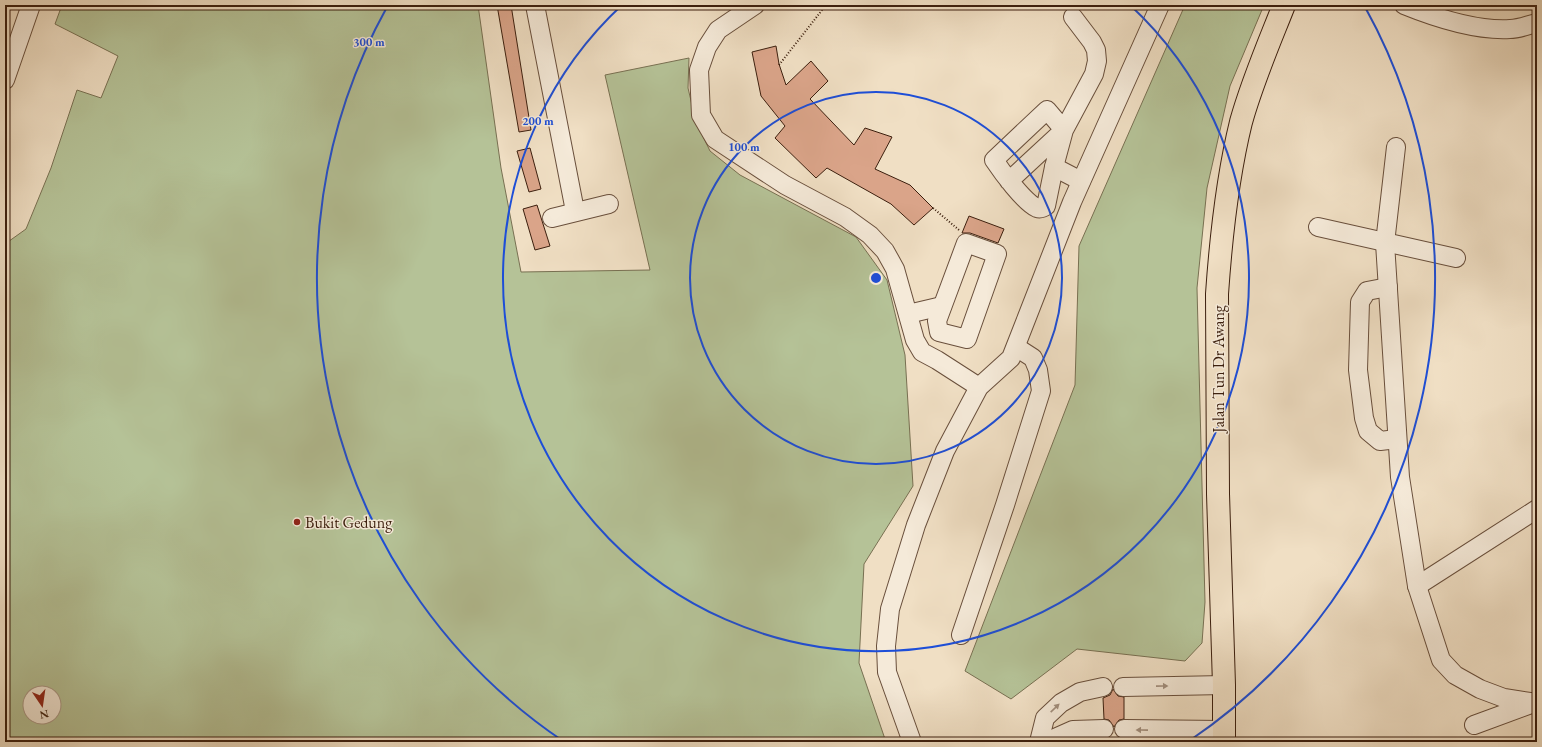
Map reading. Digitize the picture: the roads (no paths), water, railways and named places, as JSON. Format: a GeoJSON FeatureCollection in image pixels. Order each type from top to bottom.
{"type":"FeatureCollection","features":[{"type":"Feature","properties":{"kind":"main road","name":"Jalan Tun Dr Awang"},"geometry":{"type":"LineString","coordinates":[[1224,736],[1224,685],[1218,494],[1217,294],[1223,221],[1233,159],[1242,120],[1284,5]]}},
{"type":"Feature","properties":{"kind":"street"},"geometry":{"type":"LineString","coordinates":[[5,80],[31,5]]}},
{"type":"Feature","properties":{"kind":"street"},"geometry":{"type":"LineString","coordinates":[[535,5],[575,211]]}},
{"type":"Feature","properties":{"kind":"street"},"geometry":{"type":"LineString","coordinates":[[755,5],[718,30],[707,47],[699,70],[701,115],[715,139],[785,185],[845,217],[870,236],[884,251],[895,269],[915,340],[922,352],[979,387]]}},
{"type":"Feature","properties":{"kind":"street"},"geometry":{"type":"LineString","coordinates":[[912,742],[886,672],[886,646],[890,609],[916,525],[945,451],[979,387],[1011,358],[1072,202],[1160,5]]}},
{"type":"Feature","properties":{"kind":"street"},"geometry":{"type":"LineString","coordinates":[[1404,5],[1421,12],[1475,27],[1510,30],[1537,24]]}},
{"type":"Feature","properties":{"kind":"street"},"geometry":{"type":"LineString","coordinates":[[1064,130],[1047,110],[994,160],[1009,181],[1037,207],[1042,208],[1046,206],[1054,167],[1064,130],[1094,74],[1097,61],[1096,50],[1092,42],[1073,17]]}},
{"type":"Feature","properties":{"kind":"street"},"geometry":{"type":"LineString","coordinates":[[1009,181],[1064,130]]}},
{"type":"Feature","properties":{"kind":"street"},"geometry":{"type":"LineString","coordinates":[[1396,147],[1385,243],[1400,477],[1417,586],[1441,660],[1455,675],[1480,689],[1504,698],[1534,703]]}},
{"type":"Feature","properties":{"kind":"street"},"geometry":{"type":"LineString","coordinates":[[1054,167],[1081,181]]}},
{"type":"Feature","properties":{"kind":"street"},"geometry":{"type":"LineString","coordinates":[[1049,191],[1072,202]]}},
{"type":"Feature","properties":{"kind":"street"},"geometry":{"type":"LineString","coordinates":[[552,218],[575,211],[609,204]]}},
{"type":"Feature","properties":{"kind":"street"},"geometry":{"type":"LineString","coordinates":[[1318,228],[1456,258]]}},
{"type":"Feature","properties":{"kind":"street"},"geometry":{"type":"LineString","coordinates":[[966,243],[997,254],[967,339],[939,332],[937,321],[942,306],[966,243]]}},
{"type":"Feature","properties":{"kind":"street"},"geometry":{"type":"LineString","coordinates":[[1388,287],[1367,291],[1360,302],[1358,370],[1364,418],[1368,431],[1380,441],[1397,439]]}},
{"type":"Feature","properties":{"kind":"street"},"geometry":{"type":"LineString","coordinates":[[908,314],[942,306]]}},
{"type":"Feature","properties":{"kind":"street"},"geometry":{"type":"LineString","coordinates":[[961,635],[1005,505],[1041,391],[1039,374],[1033,358],[1016,347]]}},
{"type":"Feature","properties":{"kind":"street"},"geometry":{"type":"LineString","coordinates":[[1417,586],[1537,509]]}},
{"type":"Feature","properties":{"kind":"street"},"geometry":{"type":"LineString","coordinates":[[1123,687],[1224,685]]}},
{"type":"Feature","properties":{"kind":"street"},"geometry":{"type":"LineString","coordinates":[[1039,742],[1045,718],[1061,702],[1080,692],[1103,687]]}},
{"type":"Feature","properties":{"kind":"street"},"geometry":{"type":"LineString","coordinates":[[1474,725],[1534,703]]}},
{"type":"Feature","properties":{"kind":"street"},"geometry":{"type":"LineString","coordinates":[[1046,742],[1072,730],[1104,729]]}},
{"type":"Feature","properties":{"kind":"street"},"geometry":{"type":"LineString","coordinates":[[1124,730],[1224,736]]}},
{"type":"Feature","properties":{"kind":"place","name":"Bukit Gedung"},"geometry":{"type":"Point","coordinates":[297,522]}}]}
